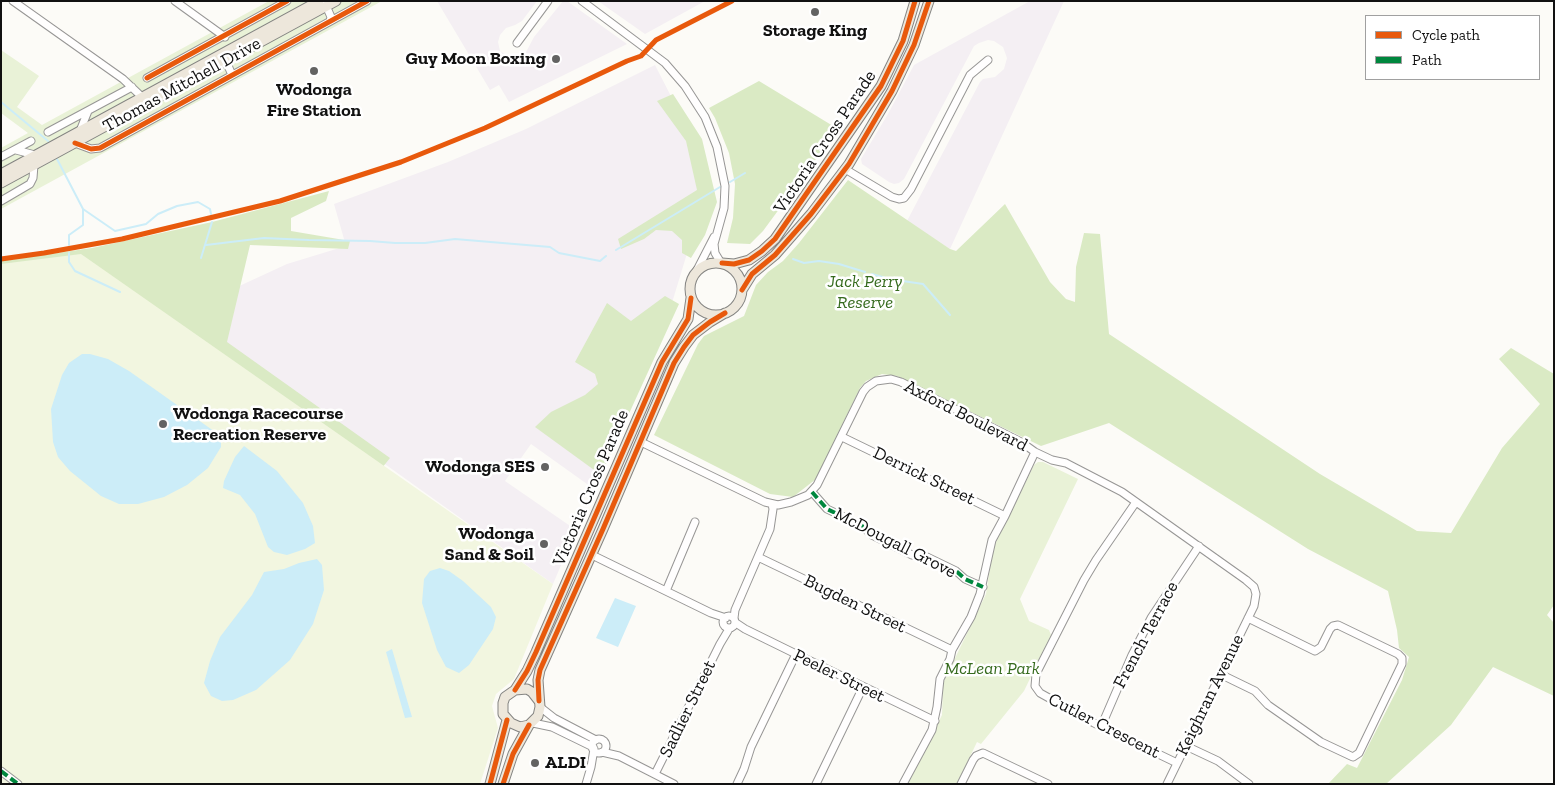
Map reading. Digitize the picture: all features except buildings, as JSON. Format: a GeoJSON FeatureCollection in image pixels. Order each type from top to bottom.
{"type":"FeatureCollection","features":[{"type":"Feature","properties":{"kind":"main road","name":"Thomas Mitchell Drive"},"geometry":{"type":"LineString","coordinates":[[1,174],[80,131],[145,100],[171,91],[292,15],[320,4],[336,1]]}},
{"type":"Feature","properties":{"kind":"main road","name":"Victoria Cross Parade"},"geometry":{"type":"LineString","coordinates":[[721,263],[734,264],[749,260],[762,251],[774,238],[881,86],[903,41],[915,1]]}},
{"type":"Feature","properties":{"kind":"main road","name":"Victoria Cross Parade"},"geometry":{"type":"LineString","coordinates":[[742,290],[750,276],[775,255],[811,214],[869,132],[892,91],[914,45],[929,1]]}},
{"type":"Feature","properties":{"kind":"main road","name":"Thomas Mitchell Drive"},"geometry":{"type":"LineString","coordinates":[[1,184],[75,143],[145,100],[160,87],[285,29],[320,4]]}},
{"type":"Feature","properties":{"kind":"main road"},"geometry":{"type":"LineString","coordinates":[[285,29],[292,15]]}},
{"type":"Feature","properties":{"kind":"main road"},"geometry":{"type":"LineString","coordinates":[[160,87],[171,91]]}},
{"type":"Feature","properties":{"kind":"main road"},"geometry":{"type":"LineString","coordinates":[[34,166],[35,155]]}},
{"type":"Feature","properties":{"kind":"main road"},"geometry":{"type":"LineString","coordinates":[[721,263],[731,269],[738,276],[742,290],[737,304],[726,313],[715,315],[697,307],[691,298],[690,281],[697,270],[706,264],[721,263]]}},
{"type":"Feature","properties":{"kind":"main road","name":"Victoria Cross Parade"},"geometry":{"type":"LineString","coordinates":[[515,690],[536,652],[662,362],[688,319],[691,298]]}},
{"type":"Feature","properties":{"kind":"main road","name":"Victoria Cross Parade"},"geometry":{"type":"LineString","coordinates":[[540,704],[538,680],[540,670],[604,529],[674,363],[684,347],[701,328],[726,313]]}},
{"type":"Feature","properties":{"kind":"main road"},"geometry":{"type":"LineString","coordinates":[[629,436],[641,442]]}},
{"type":"Feature","properties":{"kind":"main road"},"geometry":{"type":"LineString","coordinates":[[591,524],[604,529]]}},
{"type":"Feature","properties":{"kind":"main road"},"geometry":{"type":"LineString","coordinates":[[504,784],[513,754],[538,716],[540,704],[532,692],[515,690],[505,697],[503,703],[504,714],[507,720],[520,726],[531,724]]}},
{"type":"Feature","properties":{"kind":"main road"},"geometry":{"type":"LineString","coordinates":[[490,784],[507,720]]}},
{"type":"Feature","properties":{"kind":"street"},"geometry":{"type":"LineString","coordinates":[[13,1],[115,73],[145,100]]}},
{"type":"Feature","properties":{"kind":"street"},"geometry":{"type":"LineString","coordinates":[[175,1],[224,36]]}},
{"type":"Feature","properties":{"kind":"street","name":"Thomas Mitchell Drive"},"geometry":{"type":"LineString","coordinates":[[148,78],[287,1]]}},
{"type":"Feature","properties":{"kind":"street"},"geometry":{"type":"LineString","coordinates":[[75,143],[91,149],[99,148],[367,1]]}},
{"type":"Feature","properties":{"kind":"street"},"geometry":{"type":"LineString","coordinates":[[517,43],[548,1]]}},
{"type":"Feature","properties":{"kind":"street"},"geometry":{"type":"LineString","coordinates":[[582,1],[665,63],[685,86],[705,117],[717,147],[725,186],[725,204],[717,231],[714,251],[721,263]]}},
{"type":"Feature","properties":{"kind":"street"},"geometry":{"type":"LineString","coordinates":[[320,4],[331,17],[330,21]]}},
{"type":"Feature","properties":{"kind":"street"},"geometry":{"type":"LineString","coordinates":[[285,29],[286,46]]}},
{"type":"Feature","properties":{"kind":"street"},"geometry":{"type":"LineString","coordinates":[[226,56],[235,73]]}},
{"type":"Feature","properties":{"kind":"street"},"geometry":{"type":"LineString","coordinates":[[845,168],[892,197],[904,198],[908,194],[970,75],[988,60]]}},
{"type":"Feature","properties":{"kind":"street","name":"Thomas Mitchell Drive"},"geometry":{"type":"LineString","coordinates":[[160,87],[161,76],[167,67]]}},
{"type":"Feature","properties":{"kind":"street","name":"Thomas Mitchell Drive"},"geometry":{"type":"LineString","coordinates":[[48,132],[132,87]]}},
{"type":"Feature","properties":{"kind":"street","name":"Thomas Mitchell Drive"},"geometry":{"type":"LineString","coordinates":[[80,131],[88,110]]}},
{"type":"Feature","properties":{"kind":"street"},"geometry":{"type":"LineString","coordinates":[[1,157],[31,142]]}},
{"type":"Feature","properties":{"kind":"street"},"geometry":{"type":"LineString","coordinates":[[16,150],[35,155]]}},
{"type":"Feature","properties":{"kind":"street"},"geometry":{"type":"LineString","coordinates":[[1,201],[30,184],[33,178],[34,166]]}},
{"type":"Feature","properties":{"kind":"street"},"geometry":{"type":"LineString","coordinates":[[697,270],[717,231]]}},
{"type":"Feature","properties":{"kind":"street","name":"Axford Boulevard"},"geometry":{"type":"LineString","coordinates":[[812,492],[818,485],[867,387],[881,379],[891,379],[901,382],[1021,442],[1035,452],[1052,460],[1066,463],[1122,492],[1254,587],[1256,594],[1254,606]]}},
{"type":"Feature","properties":{"kind":"street","name":"Derrick Street"},"geometry":{"type":"LineString","coordinates":[[842,437],[1005,516]]}},
{"type":"Feature","properties":{"kind":"street"},"geometry":{"type":"LineString","coordinates":[[641,442],[755,498],[772,504],[796,501],[812,492]]}},
{"type":"Feature","properties":{"kind":"street"},"geometry":{"type":"LineString","coordinates":[[903,784],[932,730],[940,679],[950,659],[952,650],[971,617],[983,587],[990,546],[1035,452]]}},
{"type":"Feature","properties":{"kind":"street","name":"McDougall Grove"},"geometry":{"type":"LineString","coordinates":[[812,492],[827,509],[861,525],[872,535],[912,555],[927,557],[983,587]]}},
{"type":"Feature","properties":{"kind":"street","name":"Cutler Crescent"},"geometry":{"type":"LineString","coordinates":[[1136,502],[1084,580],[1034,680],[1035,686],[1040,693],[1101,727],[1177,763]]}},
{"type":"Feature","properties":{"kind":"street","name":"Sadlier Street"},"geometry":{"type":"LineString","coordinates":[[655,774],[720,644],[758,557],[770,529],[772,504]]}},
{"type":"Feature","properties":{"kind":"street"},"geometry":{"type":"LineString","coordinates":[[666,591],[695,522]]}},
{"type":"Feature","properties":{"kind":"street","name":"French Terrace"},"geometry":{"type":"LineString","coordinates":[[1101,727],[1143,633],[1167,592],[1199,546]]}},
{"type":"Feature","properties":{"kind":"street","name":"Peeler Street"},"geometry":{"type":"LineString","coordinates":[[592,554],[863,687],[935,720]]}},
{"type":"Feature","properties":{"kind":"street","name":"Bugden Street"},"geometry":{"type":"LineString","coordinates":[[758,557],[952,650]]}},
{"type":"Feature","properties":{"kind":"street","name":"Keighran Avenue"},"geometry":{"type":"LineString","coordinates":[[1167,784],[1254,606]]}},
{"type":"Feature","properties":{"kind":"street"},"geometry":{"type":"LineString","coordinates":[[1220,674],[1255,691],[1268,705],[1321,742],[1353,757],[1359,753],[1402,664],[1402,658],[1398,654],[1338,625],[1333,626],[1321,647],[1315,651],[1248,618]]}},
{"type":"Feature","properties":{"kind":"street"},"geometry":{"type":"LineString","coordinates":[[737,784],[751,747],[796,654]]}},
{"type":"Feature","properties":{"kind":"street"},"geometry":{"type":"LineString","coordinates":[[816,784],[863,687]]}},
{"type":"Feature","properties":{"kind":"street"},"geometry":{"type":"LineString","coordinates":[[540,704],[554,718],[596,740],[602,740],[619,756]]}},
{"type":"Feature","properties":{"kind":"street"},"geometry":{"type":"LineString","coordinates":[[531,724],[552,727],[593,748],[597,752],[619,756],[674,784]]}},
{"type":"Feature","properties":{"kind":"street"},"geometry":{"type":"LineString","coordinates":[[586,784],[591,767],[593,743],[596,740]]}},
{"type":"Feature","properties":{"kind":"street"},"geometry":{"type":"LineString","coordinates":[[591,767],[606,749],[606,744]]}},
{"type":"Feature","properties":{"kind":"street"},"geometry":{"type":"LineString","coordinates":[[1186,746],[1218,761],[1249,784]]}},
{"type":"Feature","properties":{"kind":"street"},"geometry":{"type":"LineString","coordinates":[[961,784],[973,760],[976,756],[983,753],[1048,784]]}},
{"type":"Feature","properties":{"kind":"street"},"geometry":{"type":"LineString","coordinates":[[2,784],[4,774],[18,784]]}},
{"type":"Feature","properties":{"kind":"shaded area"},"geometry":{"type":"Polygon","coordinates":[[[437,1],[537,1],[522,21],[506,28],[500,35],[498,42],[500,51],[511,58],[517,58],[525,54],[534,37],[563,1],[567,1],[627,44],[509,102],[499,85],[490,90],[437,1]]]}},
{"type":"Feature","properties":{"kind":"shaded area"},"geometry":{"type":"Polygon","coordinates":[[[598,1],[705,1],[645,34],[598,1]]]}},
{"type":"Feature","properties":{"kind":"shaded area"},"geometry":{"type":"Polygon","coordinates":[[[1030,1],[1064,1],[950,249],[907,221],[980,82],[983,79],[995,77],[1004,69],[1007,58],[1003,47],[994,41],[988,40],[974,46],[904,179],[899,183],[889,182],[862,164],[861,159],[914,65],[1030,1]]]}},
{"type":"Feature","properties":{"kind":"shaded area"},"geometry":{"type":"Polygon","coordinates":[[[655,65],[699,151],[706,191],[671,306],[594,489],[531,444],[505,481],[576,530],[553,584],[211,340],[235,288],[287,264],[346,246],[334,204],[448,162],[526,129],[655,65]]]}},
{"type":"Feature","properties":{"kind":"green space"},"geometry":{"type":"Polygon","coordinates":[[[269,1],[382,1],[1,209],[1,148],[28,133],[1,113],[1,50],[39,76],[17,107],[42,125],[269,1]]]}},
{"type":"Feature","properties":{"kind":"green space"},"geometry":{"type":"Polygon","coordinates":[[[759,81],[838,129],[763,231],[750,244],[727,243],[733,218],[735,184],[729,153],[709,108],[759,81]]]}},
{"type":"Feature","properties":{"kind":"green space"},"geometry":{"type":"Polygon","coordinates":[[[673,94],[702,139],[717,202],[705,235],[691,258],[682,253],[682,240],[672,231],[656,230],[644,239],[621,249],[618,239],[697,190],[686,141],[657,101],[673,94]]]}},
{"type":"Feature","properties":{"kind":"green space","name":"Jack Perry Reserve"},"geometry":{"type":"Polygon","coordinates":[[[848,180],[950,249],[956,251],[1005,204],[1050,282],[1066,299],[1075,302],[1076,267],[1084,233],[1100,234],[1109,334],[1320,474],[1417,531],[1451,533],[1502,448],[1540,404],[1499,359],[1511,348],[1554,374],[1554,605],[1547,615],[1554,623],[1554,696],[1493,667],[1451,725],[1386,784],[1328,784],[1347,764],[1357,768],[1402,680],[1409,657],[1399,648],[1388,591],[1308,549],[1109,423],[1041,446],[897,376],[882,374],[866,381],[860,388],[816,479],[793,497],[770,494],[654,435],[698,344],[704,336],[744,316],[756,285],[768,272],[783,261],[799,243],[848,180]]]}},
{"type":"Feature","properties":{"kind":"green space"},"geometry":{"type":"Polygon","coordinates":[[[329,191],[326,201],[291,218],[291,231],[350,241],[348,249],[250,245],[227,342],[390,458],[382,468],[1,265],[1,261],[92,248],[212,222],[329,191]]]}},
{"type":"Feature","properties":{"kind":"green space","name":"Wodonga Racecourse Recreation Reserve"},"geometry":{"type":"Polygon","coordinates":[[[81,254],[553,584],[514,679],[496,694],[492,706],[498,728],[480,784],[1,784],[1,264],[81,254]]]}},
{"type":"Feature","properties":{"kind":"green space"},"geometry":{"type":"Polygon","coordinates":[[[665,296],[679,304],[601,475],[535,427],[551,412],[585,395],[598,384],[595,374],[575,362],[607,303],[631,321],[665,296]]]}},
{"type":"Feature","properties":{"kind":"green space","name":"McLean Park"},"geometry":{"type":"Polygon","coordinates":[[[1038,462],[1043,462],[1078,479],[1020,599],[1029,621],[1049,630],[1051,635],[1024,691],[981,744],[977,742],[957,784],[908,784],[942,715],[943,683],[986,594],[993,548],[1034,465],[1038,462]]]}},
{"type":"Feature","properties":{"kind":"water"},"geometry":{"type":"Polygon","coordinates":[[[82,354],[90,354],[108,359],[129,371],[218,434],[221,447],[208,468],[187,485],[164,497],[138,504],[119,504],[101,496],[70,471],[58,457],[53,442],[51,409],[62,375],[69,363],[82,354]]]}},
{"type":"Feature","properties":{"kind":"water"},"geometry":{"type":"Polygon","coordinates":[[[244,446],[277,471],[303,503],[313,526],[315,543],[305,549],[287,555],[274,552],[268,547],[255,514],[240,495],[223,488],[224,481],[235,457],[244,446]]]}},
{"type":"Feature","properties":{"kind":"water"},"geometry":{"type":"Polygon","coordinates":[[[317,559],[322,565],[324,590],[313,624],[290,660],[256,690],[233,700],[222,701],[211,696],[204,683],[210,661],[220,637],[252,595],[264,572],[284,569],[317,559]]]}},
{"type":"Feature","properties":{"kind":"water"},"geometry":{"type":"Polygon","coordinates":[[[440,568],[449,571],[463,581],[491,607],[496,617],[493,629],[469,665],[459,673],[446,667],[437,650],[422,603],[424,579],[430,571],[440,568]]]}},
{"type":"Feature","properties":{"kind":"water"},"geometry":{"type":"Polygon","coordinates":[[[615,598],[636,606],[618,647],[596,638],[615,598]]]}},
{"type":"Feature","properties":{"kind":"water"},"geometry":{"type":"Polygon","coordinates":[[[392,649],[412,717],[405,718],[386,652],[392,649]]]}},
{"type":"Feature","properties":{"kind":"waterway"},"geometry":{"type":"LineString","coordinates":[[1,102],[48,141]]}},
{"type":"Feature","properties":{"kind":"waterway"},"geometry":{"type":"LineString","coordinates":[[57,159],[83,209],[83,225],[69,235],[69,245]]}},
{"type":"Feature","properties":{"kind":"waterway"},"geometry":{"type":"LineString","coordinates":[[730,182],[745,173]]}},
{"type":"Feature","properties":{"kind":"waterway"},"geometry":{"type":"LineString","coordinates":[[616,250],[720,187]]}},
{"type":"Feature","properties":{"kind":"waterway"},"geometry":{"type":"LineString","coordinates":[[83,209],[115,231],[146,224],[158,214],[177,206],[198,202],[210,209],[211,214]]}},
{"type":"Feature","properties":{"kind":"waterway"},"geometry":{"type":"LineString","coordinates":[[201,258],[212,222]]}},
{"type":"Feature","properties":{"kind":"waterway"},"geometry":{"type":"LineString","coordinates":[[206,245],[264,238],[395,243],[425,243],[455,239],[550,247],[559,253],[600,261],[606,256]]}},
{"type":"Feature","properties":{"kind":"waterway"},"geometry":{"type":"LineString","coordinates":[[69,253],[69,262],[75,271],[120,292]]}},
{"type":"Feature","properties":{"kind":"waterway"},"geometry":{"type":"LineString","coordinates":[[793,259],[804,263],[819,261],[839,264],[865,272]]}},
{"type":"Feature","properties":{"kind":"waterway"},"geometry":{"type":"LineString","coordinates":[[872,274],[889,279],[923,284],[950,315]]}},
{"type":"Feature","properties":{"kind":"marked path"},"geometry":{"type":"LineString","coordinates":[[812,492],[827,509],[861,525],[872,535],[912,555],[927,557],[983,587]]}},
{"type":"Feature","properties":{"kind":"marked path"},"geometry":{"type":"LineString","coordinates":[[1,771],[18,784]]}},
{"type":"Feature","properties":{"kind":"cycle path"},"geometry":{"type":"LineString","coordinates":[[147,78],[287,1]]}},
{"type":"Feature","properties":{"kind":"cycle path"},"geometry":{"type":"LineString","coordinates":[[75,143],[91,149],[100,148],[367,1]]}},
{"type":"Feature","properties":{"kind":"cycle path"},"geometry":{"type":"LineString","coordinates":[[1,259],[122,239],[280,201],[401,162],[485,128],[641,56],[656,40],[732,1]]}},
{"type":"Feature","properties":{"kind":"cycle path"},"geometry":{"type":"LineString","coordinates":[[722,263],[734,264],[749,260],[775,239],[881,86],[903,41],[915,1]]}},
{"type":"Feature","properties":{"kind":"cycle path"},"geometry":{"type":"LineString","coordinates":[[742,290],[752,274],[775,255],[811,214],[849,164],[892,91],[914,45],[929,1]]}},
{"type":"Feature","properties":{"kind":"cycle path"},"geometry":{"type":"LineString","coordinates":[[515,690],[536,652],[662,362],[688,319],[691,298]]}},
{"type":"Feature","properties":{"kind":"cycle path"},"geometry":{"type":"LineString","coordinates":[[539,701],[538,680],[540,670],[674,363],[693,335],[725,313]]}},
{"type":"Feature","properties":{"kind":"cycle path"},"geometry":{"type":"LineString","coordinates":[[490,784],[507,720]]}},
{"type":"Feature","properties":{"kind":"cycle path"},"geometry":{"type":"LineString","coordinates":[[503,784],[513,754],[529,725]]}},
{"type":"Feature","properties":{"kind":"place","name":"Storage King"},"geometry":{"type":"Point","coordinates":[815,12]}},
{"type":"Feature","properties":{"kind":"place","name":"Guy Moon Boxing"},"geometry":{"type":"Point","coordinates":[556,59]}},
{"type":"Feature","properties":{"kind":"place","name":"Wodonga Fire Station"},"geometry":{"type":"Point","coordinates":[314,71]}},
{"type":"Feature","properties":{"kind":"place","name":"Wodonga Racecourse Recreation Reserve"},"geometry":{"type":"Point","coordinates":[163,424]}},
{"type":"Feature","properties":{"kind":"place","name":"Wodonga SES"},"geometry":{"type":"Point","coordinates":[545,467]}},
{"type":"Feature","properties":{"kind":"place","name":"Wodonga Sand & Soil"},"geometry":{"type":"Point","coordinates":[544,544]}},
{"type":"Feature","properties":{"kind":"place","name":"ALDI"},"geometry":{"type":"Point","coordinates":[535,763]}}]}
